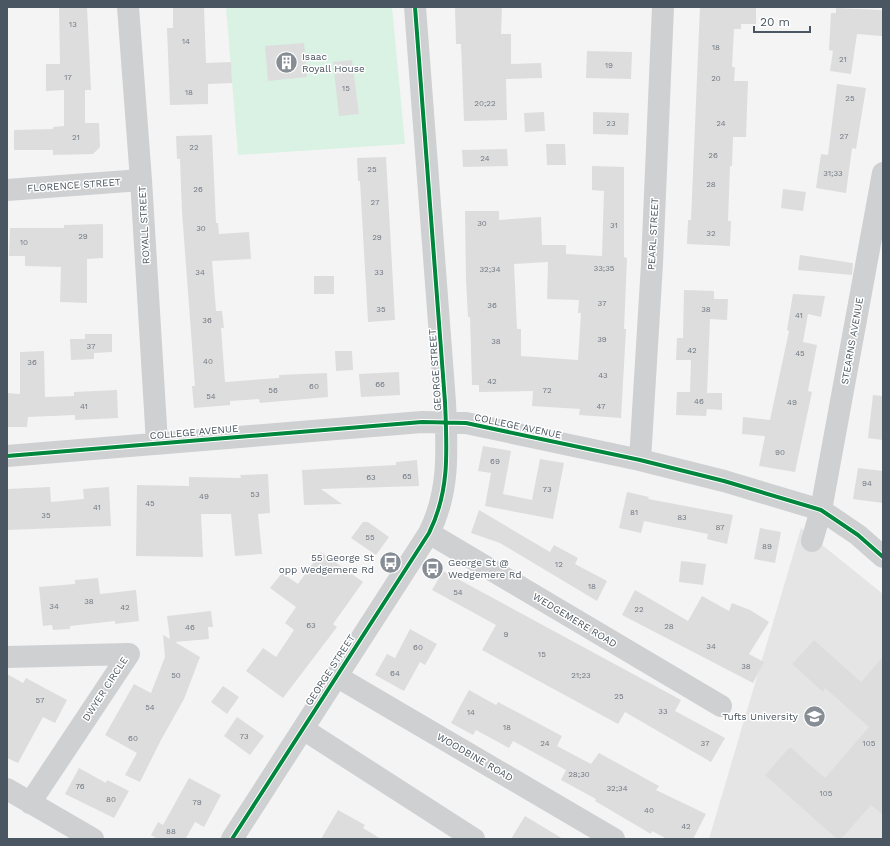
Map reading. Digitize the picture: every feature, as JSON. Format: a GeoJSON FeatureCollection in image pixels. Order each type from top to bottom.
{"type":"FeatureCollection","features":[{"type":"Feature","properties":{"kind":"street","name":"ROYALL STREET"},"geometry":{"type":"LineString","coordinates":[[128,7],[142,180],[157,443]]}},
{"type":"Feature","properties":{"kind":"street","name":"GEORGE STREET"},"geometry":{"type":"LineString","coordinates":[[232,839],[429,533],[438,515],[444,490],[448,446],[415,7]]}},
{"type":"Feature","properties":{"kind":"street","name":"PEARL STREET"},"geometry":{"type":"LineString","coordinates":[[640,460],[652,264],[663,7]]}},
{"type":"Feature","properties":{"kind":"street","name":"STEARNS AVENUE"},"geometry":{"type":"LineString","coordinates":[[812,541],[822,510],[883,173]]}},
{"type":"Feature","properties":{"kind":"street","name":"FLORENCE STREET"},"geometry":{"type":"LineString","coordinates":[[7,190],[142,180]]}},
{"type":"Feature","properties":{"kind":"street","name":"COLLEGE AVENUE"},"geometry":{"type":"LineString","coordinates":[[7,456],[422,422],[466,423],[640,460],[724,481],[822,510],[858,535],[883,557]]}},
{"type":"Feature","properties":{"kind":"street","name":"WEDGEMERE ROAD"},"geometry":{"type":"LineString","coordinates":[[429,533],[721,706]]}},
{"type":"Feature","properties":{"kind":"street","name":"DWYER CIRCLE"},"geometry":{"type":"LineString","coordinates":[[7,657],[129,654],[30,803]]}},
{"type":"Feature","properties":{"kind":"street","name":"WOODBINE ROAD"},"geometry":{"type":"LineString","coordinates":[[336,676],[611,838]]}},
{"type":"Feature","properties":{"kind":"street"},"geometry":{"type":"LineString","coordinates":[[303,729],[474,839]]}},
{"type":"Feature","properties":{"kind":"street"},"geometry":{"type":"LineString","coordinates":[[7,789],[93,839]]}},
{"type":"Feature","properties":{"kind":"shaded area","name":"Tufts University"},"geometry":{"type":"Polygon","coordinates":[[[801,528],[883,594],[883,839],[709,839],[801,528]]]}},
{"type":"Feature","properties":{"kind":"green space"},"geometry":{"type":"Polygon","coordinates":[[[226,7],[392,7],[405,144],[238,155],[226,7]]]}},
{"type":"Feature","properties":{"kind":"building"},"geometry":{"type":"Polygon","coordinates":[[[59,7],[87,7],[91,90],[85,90],[85,123],[99,123],[100,147],[93,154],[53,155],[53,150],[14,150],[14,130],[53,129],[53,127],[64,126],[64,90],[46,91],[46,64],[60,64],[59,7]]]}},
{"type":"Feature","properties":{"kind":"building"},"geometry":{"type":"Polygon","coordinates":[[[173,7],[204,7],[206,63],[231,62],[232,83],[208,84],[208,104],[170,105],[167,28],[173,28],[173,7]]]}},
{"type":"Feature","properties":{"kind":"building"},"geometry":{"type":"Polygon","coordinates":[[[455,7],[502,7],[501,34],[511,34],[511,64],[541,63],[542,78],[506,79],[507,120],[464,121],[461,44],[456,44],[455,7]]]}},
{"type":"Feature","properties":{"kind":"building"},"geometry":{"type":"Polygon","coordinates":[[[700,7],[756,7],[756,24],[741,24],[741,29],[734,29],[732,67],[735,67],[734,81],[748,81],[746,137],[733,137],[732,166],[730,166],[728,221],[731,221],[730,246],[687,244],[688,220],[691,220],[700,7]]]}},
{"type":"Feature","properties":{"kind":"building"},"geometry":{"type":"Polygon","coordinates":[[[836,8],[883,10],[882,36],[857,34],[851,74],[830,71],[833,51],[829,50],[831,13],[836,13],[836,8]]]}},
{"type":"Feature","properties":{"kind":"building","name":"Isaac Royall House"},"geometry":{"type":"Polygon","coordinates":[[[304,43],[307,77],[268,81],[265,46],[304,43]]]}},
{"type":"Feature","properties":{"kind":"building"},"geometry":{"type":"Polygon","coordinates":[[[587,51],[632,52],[631,79],[586,78],[587,51]]]}},
{"type":"Feature","properties":{"kind":"building"},"geometry":{"type":"Polygon","coordinates":[[[352,60],[359,114],[339,116],[333,62],[352,60]]]}},
{"type":"Feature","properties":{"kind":"building"},"geometry":{"type":"Polygon","coordinates":[[[837,84],[866,88],[856,149],[852,148],[846,193],[816,188],[821,154],[828,155],[837,84]]]}},
{"type":"Feature","properties":{"kind":"building"},"geometry":{"type":"Polygon","coordinates":[[[544,112],[545,131],[525,132],[524,113],[544,112]]]}},
{"type":"Feature","properties":{"kind":"building"},"geometry":{"type":"Polygon","coordinates":[[[593,112],[629,113],[628,135],[593,134],[593,112]]]}},
{"type":"Feature","properties":{"kind":"building"},"geometry":{"type":"Polygon","coordinates":[[[212,135],[216,223],[218,223],[219,234],[249,232],[251,259],[212,261],[216,311],[222,311],[224,328],[221,328],[225,382],[279,378],[279,375],[327,373],[328,397],[260,403],[259,399],[230,401],[230,405],[194,408],[192,386],[195,386],[182,212],[180,159],[177,159],[176,136],[212,135]]]}},
{"type":"Feature","properties":{"kind":"building"},"geometry":{"type":"Polygon","coordinates":[[[546,144],[565,144],[566,165],[547,165],[546,144]]]}},
{"type":"Feature","properties":{"kind":"building"},"geometry":{"type":"Polygon","coordinates":[[[507,149],[508,166],[463,167],[462,150],[507,149]]]}},
{"type":"Feature","properties":{"kind":"building"},"geometry":{"type":"Polygon","coordinates":[[[386,157],[395,320],[368,322],[360,181],[358,181],[357,158],[386,157]]]}},
{"type":"Feature","properties":{"kind":"building"},"geometry":{"type":"Polygon","coordinates":[[[592,166],[624,167],[624,257],[627,258],[624,329],[626,329],[621,418],[579,415],[580,409],[532,406],[533,391],[479,392],[479,385],[472,385],[470,317],[468,317],[466,280],[465,211],[499,211],[499,220],[541,217],[542,245],[566,245],[566,254],[602,256],[604,191],[592,190],[592,166]],[[548,262],[514,264],[517,329],[521,329],[521,356],[578,360],[581,313],[578,313],[579,300],[547,299],[548,262]]]}},
{"type":"Feature","properties":{"kind":"building"},"geometry":{"type":"Polygon","coordinates":[[[783,189],[806,192],[803,211],[781,208],[783,189]]]}},
{"type":"Feature","properties":{"kind":"building"},"geometry":{"type":"Polygon","coordinates":[[[103,224],[103,258],[87,259],[87,303],[60,302],[61,267],[25,266],[25,256],[9,256],[10,228],[64,228],[64,225],[103,224]]]}},
{"type":"Feature","properties":{"kind":"building"},"geometry":{"type":"Polygon","coordinates":[[[800,255],[853,263],[852,275],[798,270],[800,255]]]}},
{"type":"Feature","properties":{"kind":"building"},"geometry":{"type":"Polygon","coordinates":[[[314,276],[334,276],[334,294],[314,294],[314,276]]]}},
{"type":"Feature","properties":{"kind":"building"},"geometry":{"type":"Polygon","coordinates":[[[684,290],[714,291],[714,299],[728,299],[727,320],[710,319],[707,393],[722,393],[722,410],[707,409],[706,416],[676,415],[677,392],[690,392],[691,360],[676,360],[677,338],[683,338],[684,290]]]}},
{"type":"Feature","properties":{"kind":"building"},"geometry":{"type":"Polygon","coordinates":[[[793,294],[825,296],[821,317],[808,314],[803,342],[817,345],[808,391],[812,392],[795,472],[759,466],[765,436],[742,434],[743,417],[770,420],[789,331],[787,330],[793,294]]]}},
{"type":"Feature","properties":{"kind":"building"},"geometry":{"type":"Polygon","coordinates":[[[85,334],[112,334],[112,352],[94,353],[94,359],[71,360],[70,339],[85,339],[85,334]]]}},
{"type":"Feature","properties":{"kind":"building"},"geometry":{"type":"Polygon","coordinates":[[[44,351],[45,397],[74,396],[74,392],[117,390],[118,418],[75,420],[75,415],[28,417],[27,427],[7,427],[7,393],[20,394],[20,352],[44,351]]]}},
{"type":"Feature","properties":{"kind":"building"},"geometry":{"type":"Polygon","coordinates":[[[335,351],[352,351],[353,370],[336,371],[335,351]]]}},
{"type":"Feature","properties":{"kind":"building"},"geometry":{"type":"Polygon","coordinates":[[[399,372],[400,395],[361,397],[359,374],[399,372]]]}},
{"type":"Feature","properties":{"kind":"building"},"geometry":{"type":"Polygon","coordinates":[[[873,395],[883,396],[883,440],[868,438],[873,395]]]}},
{"type":"Feature","properties":{"kind":"building"},"geometry":{"type":"Polygon","coordinates":[[[483,446],[511,451],[503,494],[532,500],[540,459],[564,463],[553,519],[485,506],[491,473],[478,471],[483,446]]]}},
{"type":"Feature","properties":{"kind":"building"},"geometry":{"type":"Polygon","coordinates":[[[417,460],[419,486],[321,489],[342,504],[304,505],[302,470],[396,465],[396,462],[417,460]]]}},
{"type":"Feature","properties":{"kind":"building"},"geometry":{"type":"Polygon","coordinates":[[[858,468],[883,471],[883,503],[853,499],[858,468]]]}},
{"type":"Feature","properties":{"kind":"building"},"geometry":{"type":"Polygon","coordinates":[[[268,474],[270,513],[258,514],[262,554],[235,556],[231,514],[201,514],[203,557],[136,556],[137,485],[189,486],[189,477],[241,478],[240,475],[268,474]]]}},
{"type":"Feature","properties":{"kind":"building"},"geometry":{"type":"Polygon","coordinates":[[[50,487],[51,502],[84,499],[83,489],[109,487],[111,526],[7,530],[7,489],[50,487]]]}},
{"type":"Feature","properties":{"kind":"building"},"geometry":{"type":"Polygon","coordinates":[[[627,492],[649,497],[648,499],[733,515],[727,544],[707,539],[708,534],[644,521],[641,533],[619,528],[627,492]]]}},
{"type":"Feature","properties":{"kind":"building"},"geometry":{"type":"Polygon","coordinates":[[[479,510],[550,552],[554,545],[578,558],[575,564],[607,581],[597,601],[500,543],[471,533],[479,510]]]}},
{"type":"Feature","properties":{"kind":"building"},"geometry":{"type":"Polygon","coordinates":[[[363,522],[368,522],[389,537],[376,555],[351,538],[363,522]]]}},
{"type":"Feature","properties":{"kind":"building"},"geometry":{"type":"Polygon","coordinates":[[[760,528],[781,532],[775,563],[754,559],[760,528]]]}},
{"type":"Feature","properties":{"kind":"building"},"geometry":{"type":"Polygon","coordinates":[[[321,552],[363,582],[333,624],[337,627],[283,698],[246,671],[263,648],[276,657],[294,630],[285,623],[296,607],[270,588],[282,573],[298,584],[321,552]]]}},
{"type":"Feature","properties":{"kind":"building"},"geometry":{"type":"Polygon","coordinates":[[[681,561],[706,564],[703,585],[679,582],[681,561]]]}},
{"type":"Feature","properties":{"kind":"building"},"geometry":{"type":"Polygon","coordinates":[[[443,571],[681,700],[675,711],[725,738],[711,762],[625,712],[618,724],[482,650],[496,625],[432,590],[443,571]]]}},
{"type":"Feature","properties":{"kind":"building"},"geometry":{"type":"Polygon","coordinates":[[[98,578],[100,594],[136,590],[139,621],[115,624],[115,621],[70,626],[70,629],[53,630],[52,625],[43,626],[39,587],[75,584],[75,580],[98,578]]]}},
{"type":"Feature","properties":{"kind":"building"},"geometry":{"type":"Polygon","coordinates":[[[635,590],[688,621],[702,596],[729,611],[732,603],[750,610],[769,622],[749,654],[764,662],[753,683],[622,615],[635,590]]]}},
{"type":"Feature","properties":{"kind":"building"},"geometry":{"type":"Polygon","coordinates":[[[211,611],[213,627],[208,627],[209,639],[175,642],[200,657],[184,699],[140,782],[125,775],[137,753],[105,735],[134,684],[151,693],[165,657],[163,635],[170,639],[167,616],[211,611]]]}},
{"type":"Feature","properties":{"kind":"building"},"geometry":{"type":"Polygon","coordinates":[[[410,629],[437,644],[425,665],[420,662],[404,691],[375,675],[387,654],[395,658],[410,629]]]}},
{"type":"Feature","properties":{"kind":"building"},"geometry":{"type":"Polygon","coordinates":[[[814,640],[861,682],[883,657],[883,815],[871,805],[841,839],[837,839],[765,775],[790,747],[825,778],[869,727],[825,688],[823,692],[792,664],[814,640]]]}},
{"type":"Feature","properties":{"kind":"building"},"geometry":{"type":"Polygon","coordinates":[[[7,674],[23,683],[26,678],[67,700],[55,723],[43,717],[18,763],[7,758],[7,674]]]}},
{"type":"Feature","properties":{"kind":"building"},"geometry":{"type":"Polygon","coordinates":[[[223,686],[239,697],[227,714],[211,702],[223,686]]]}},
{"type":"Feature","properties":{"kind":"building"},"geometry":{"type":"Polygon","coordinates":[[[469,690],[496,705],[498,702],[562,736],[557,746],[591,764],[599,753],[659,786],[656,790],[706,814],[693,839],[667,839],[652,831],[651,834],[595,801],[596,799],[561,780],[566,770],[513,741],[509,748],[476,730],[473,735],[451,723],[469,690]]]}},
{"type":"Feature","properties":{"kind":"building"},"geometry":{"type":"Polygon","coordinates":[[[237,717],[264,736],[250,755],[224,736],[237,717]]]}},
{"type":"Feature","properties":{"kind":"building"},"geometry":{"type":"Polygon","coordinates":[[[79,768],[106,783],[107,780],[129,791],[114,818],[65,794],[79,768]]]}},
{"type":"Feature","properties":{"kind":"building"},"geometry":{"type":"Polygon","coordinates":[[[189,778],[221,795],[204,827],[195,822],[186,838],[189,839],[156,839],[151,835],[158,822],[163,825],[189,778]]]}},
{"type":"Feature","properties":{"kind":"building"},"geometry":{"type":"Polygon","coordinates":[[[338,810],[365,825],[363,828],[381,839],[321,839],[338,810]]]}},
{"type":"Feature","properties":{"kind":"building"},"geometry":{"type":"Polygon","coordinates":[[[525,816],[563,839],[511,839],[525,816]]]}},
{"type":"Feature","properties":{"kind":"cycle path"},"geometry":{"type":"LineString","coordinates":[[232,839],[429,533],[441,501],[446,469],[445,402],[415,7]]}},
{"type":"Feature","properties":{"kind":"cycle path"},"geometry":{"type":"LineString","coordinates":[[7,456],[422,422],[466,423],[640,460],[724,481],[821,510],[858,535],[883,557]]}},
{"type":"Feature","properties":{"kind":"place","name":"Isaac Royall House"},"geometry":{"type":"Point","coordinates":[286,62]}},
{"type":"Feature","properties":{"kind":"place","name":"55 George St opp Wedgemere Rd"},"geometry":{"type":"Point","coordinates":[390,563]}},
{"type":"Feature","properties":{"kind":"place","name":"George St @ Wedgemere Rd"},"geometry":{"type":"Point","coordinates":[433,568]}},
{"type":"Feature","properties":{"kind":"place","name":"Tufts University"},"geometry":{"type":"Point","coordinates":[814,716]}}]}
